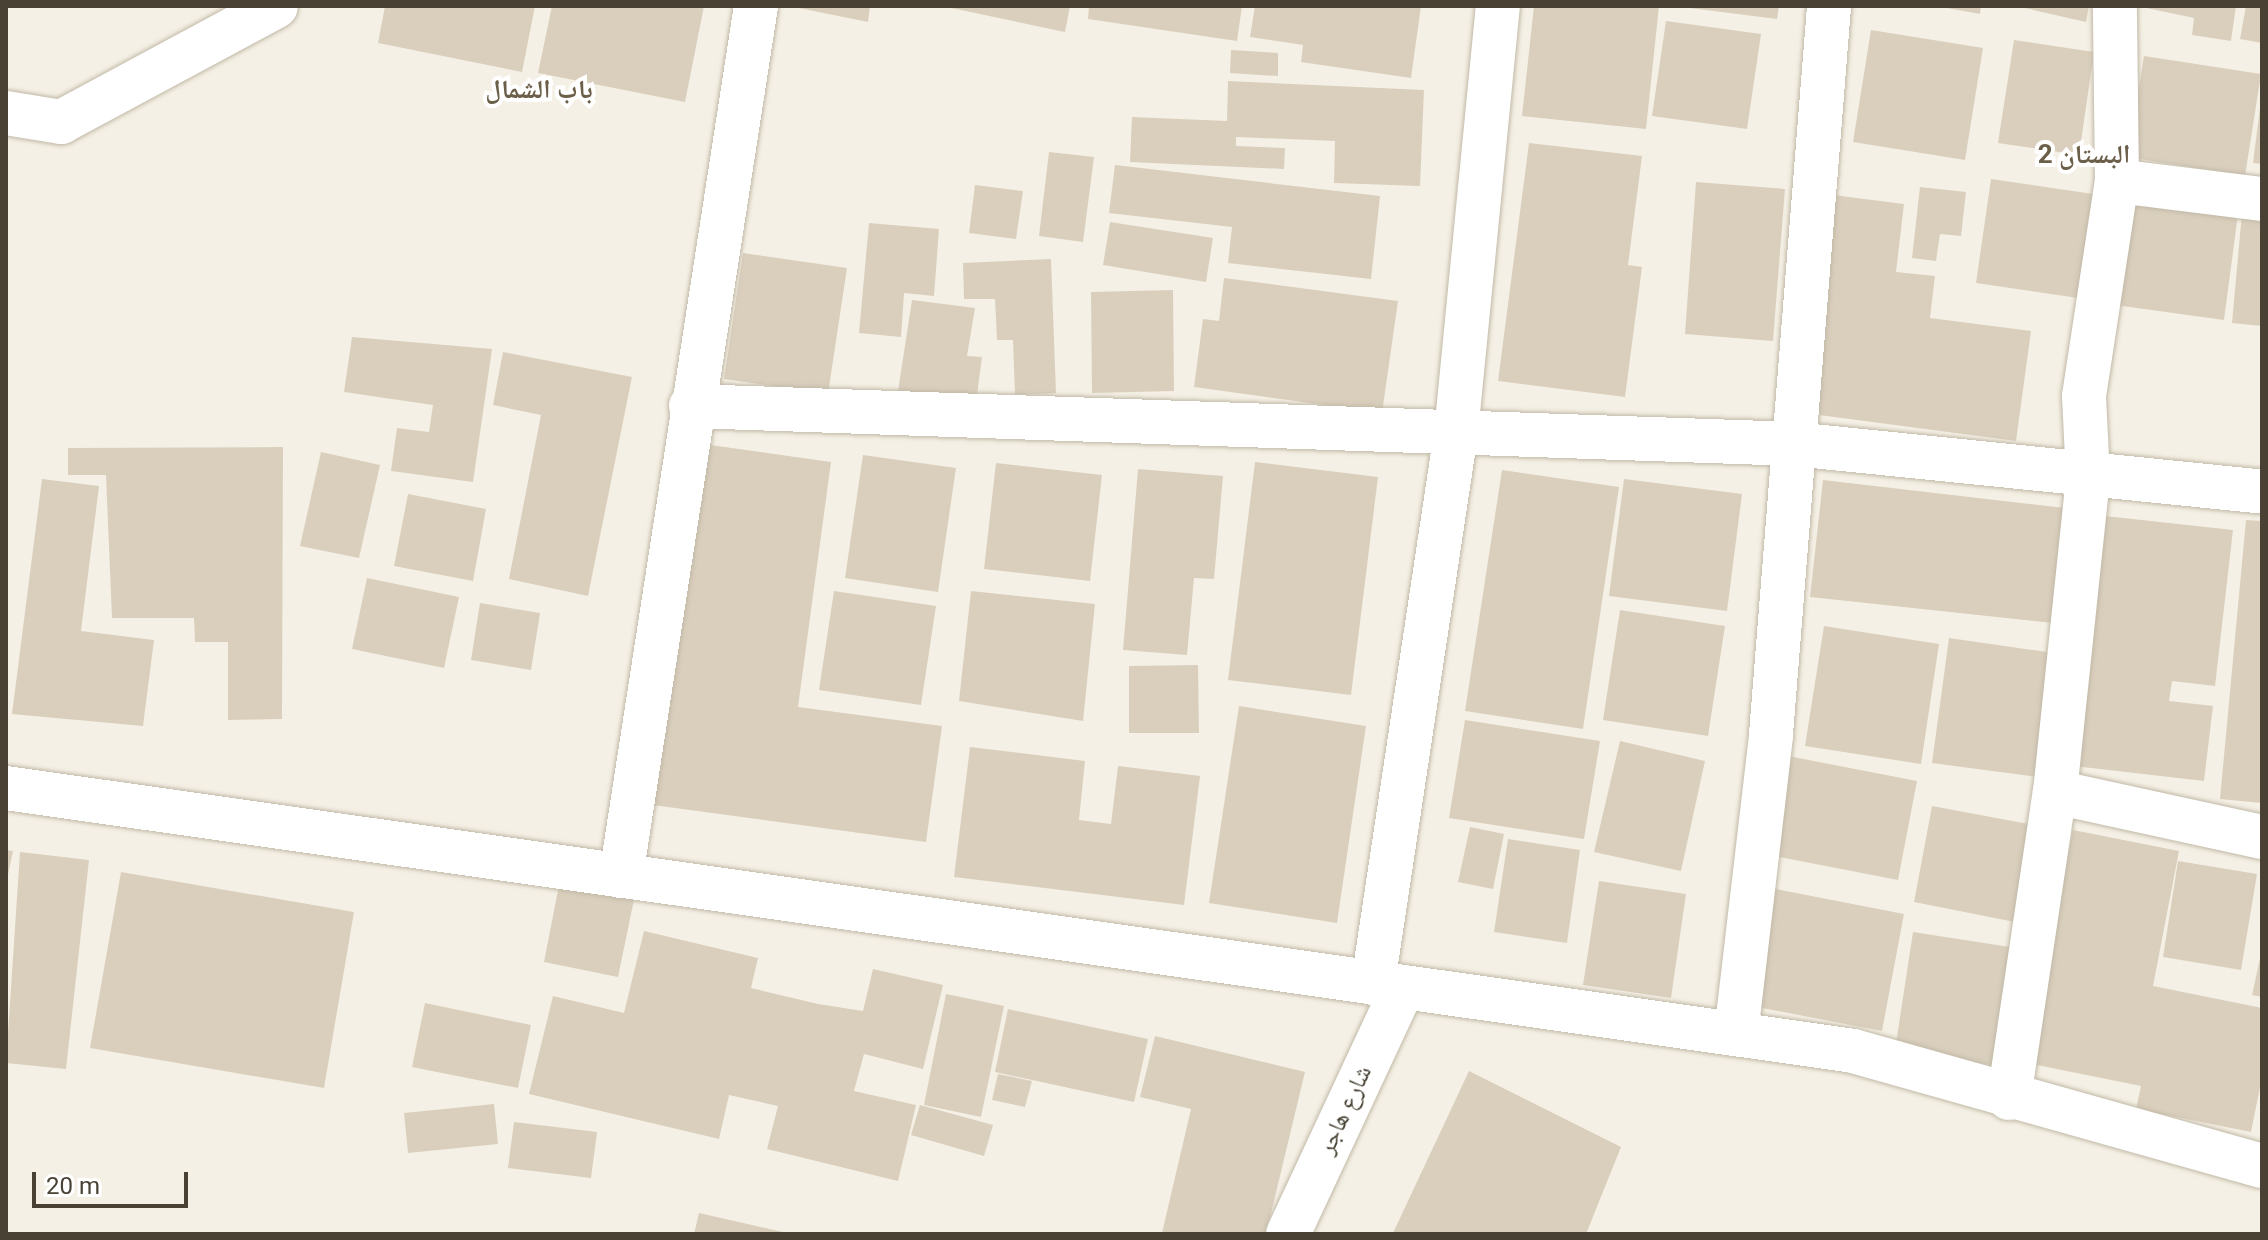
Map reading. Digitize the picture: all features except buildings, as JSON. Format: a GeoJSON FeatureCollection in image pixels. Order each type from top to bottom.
{"type":"FeatureCollection","features":[{"type":"Feature","properties":{"kind":"street"},"geometry":{"type":"LineString","coordinates":[[6,113],[61,122],[276,6]]}},
{"type":"Feature","properties":{"kind":"street"},"geometry":{"type":"LineString","coordinates":[[621,876],[691,406],[756,6]]}},
{"type":"Feature","properties":{"kind":"street","name":"شارع هاجر"},"geometry":{"type":"LineString","coordinates":[[1288,1234],[1388,985],[1456,433],[1498,6]]}},
{"type":"Feature","properties":{"kind":"street"},"geometry":{"type":"LineString","coordinates":[[1736,1034],[1771,734],[1829,6]]}},
{"type":"Feature","properties":{"kind":"street"},"geometry":{"type":"LineString","coordinates":[[2009,1098],[2055,792],[2088,478],[2084,396],[2117,181],[2115,6]]}},
{"type":"Feature","properties":{"kind":"street"},"geometry":{"type":"LineString","coordinates":[[2117,181],[2262,199]]}},
{"type":"Feature","properties":{"kind":"street"},"geometry":{"type":"LineString","coordinates":[[691,406],[1793,444],[2088,478],[2262,492]]}},
{"type":"Feature","properties":{"kind":"street"},"geometry":{"type":"LineString","coordinates":[[6,788],[1853,1051],[2009,1098],[2262,1166]]}},
{"type":"Feature","properties":{"kind":"street"},"geometry":{"type":"LineString","coordinates":[[2055,792],[2262,837]]}},
{"type":"Feature","properties":{"kind":"district","name":"باب الشمال"},"geometry":{"type":"Point","coordinates":[539,90]}},
{"type":"Feature","properties":{"kind":"district","name":"البستان 2"},"geometry":{"type":"Point","coordinates":[2084,155]}}]}
